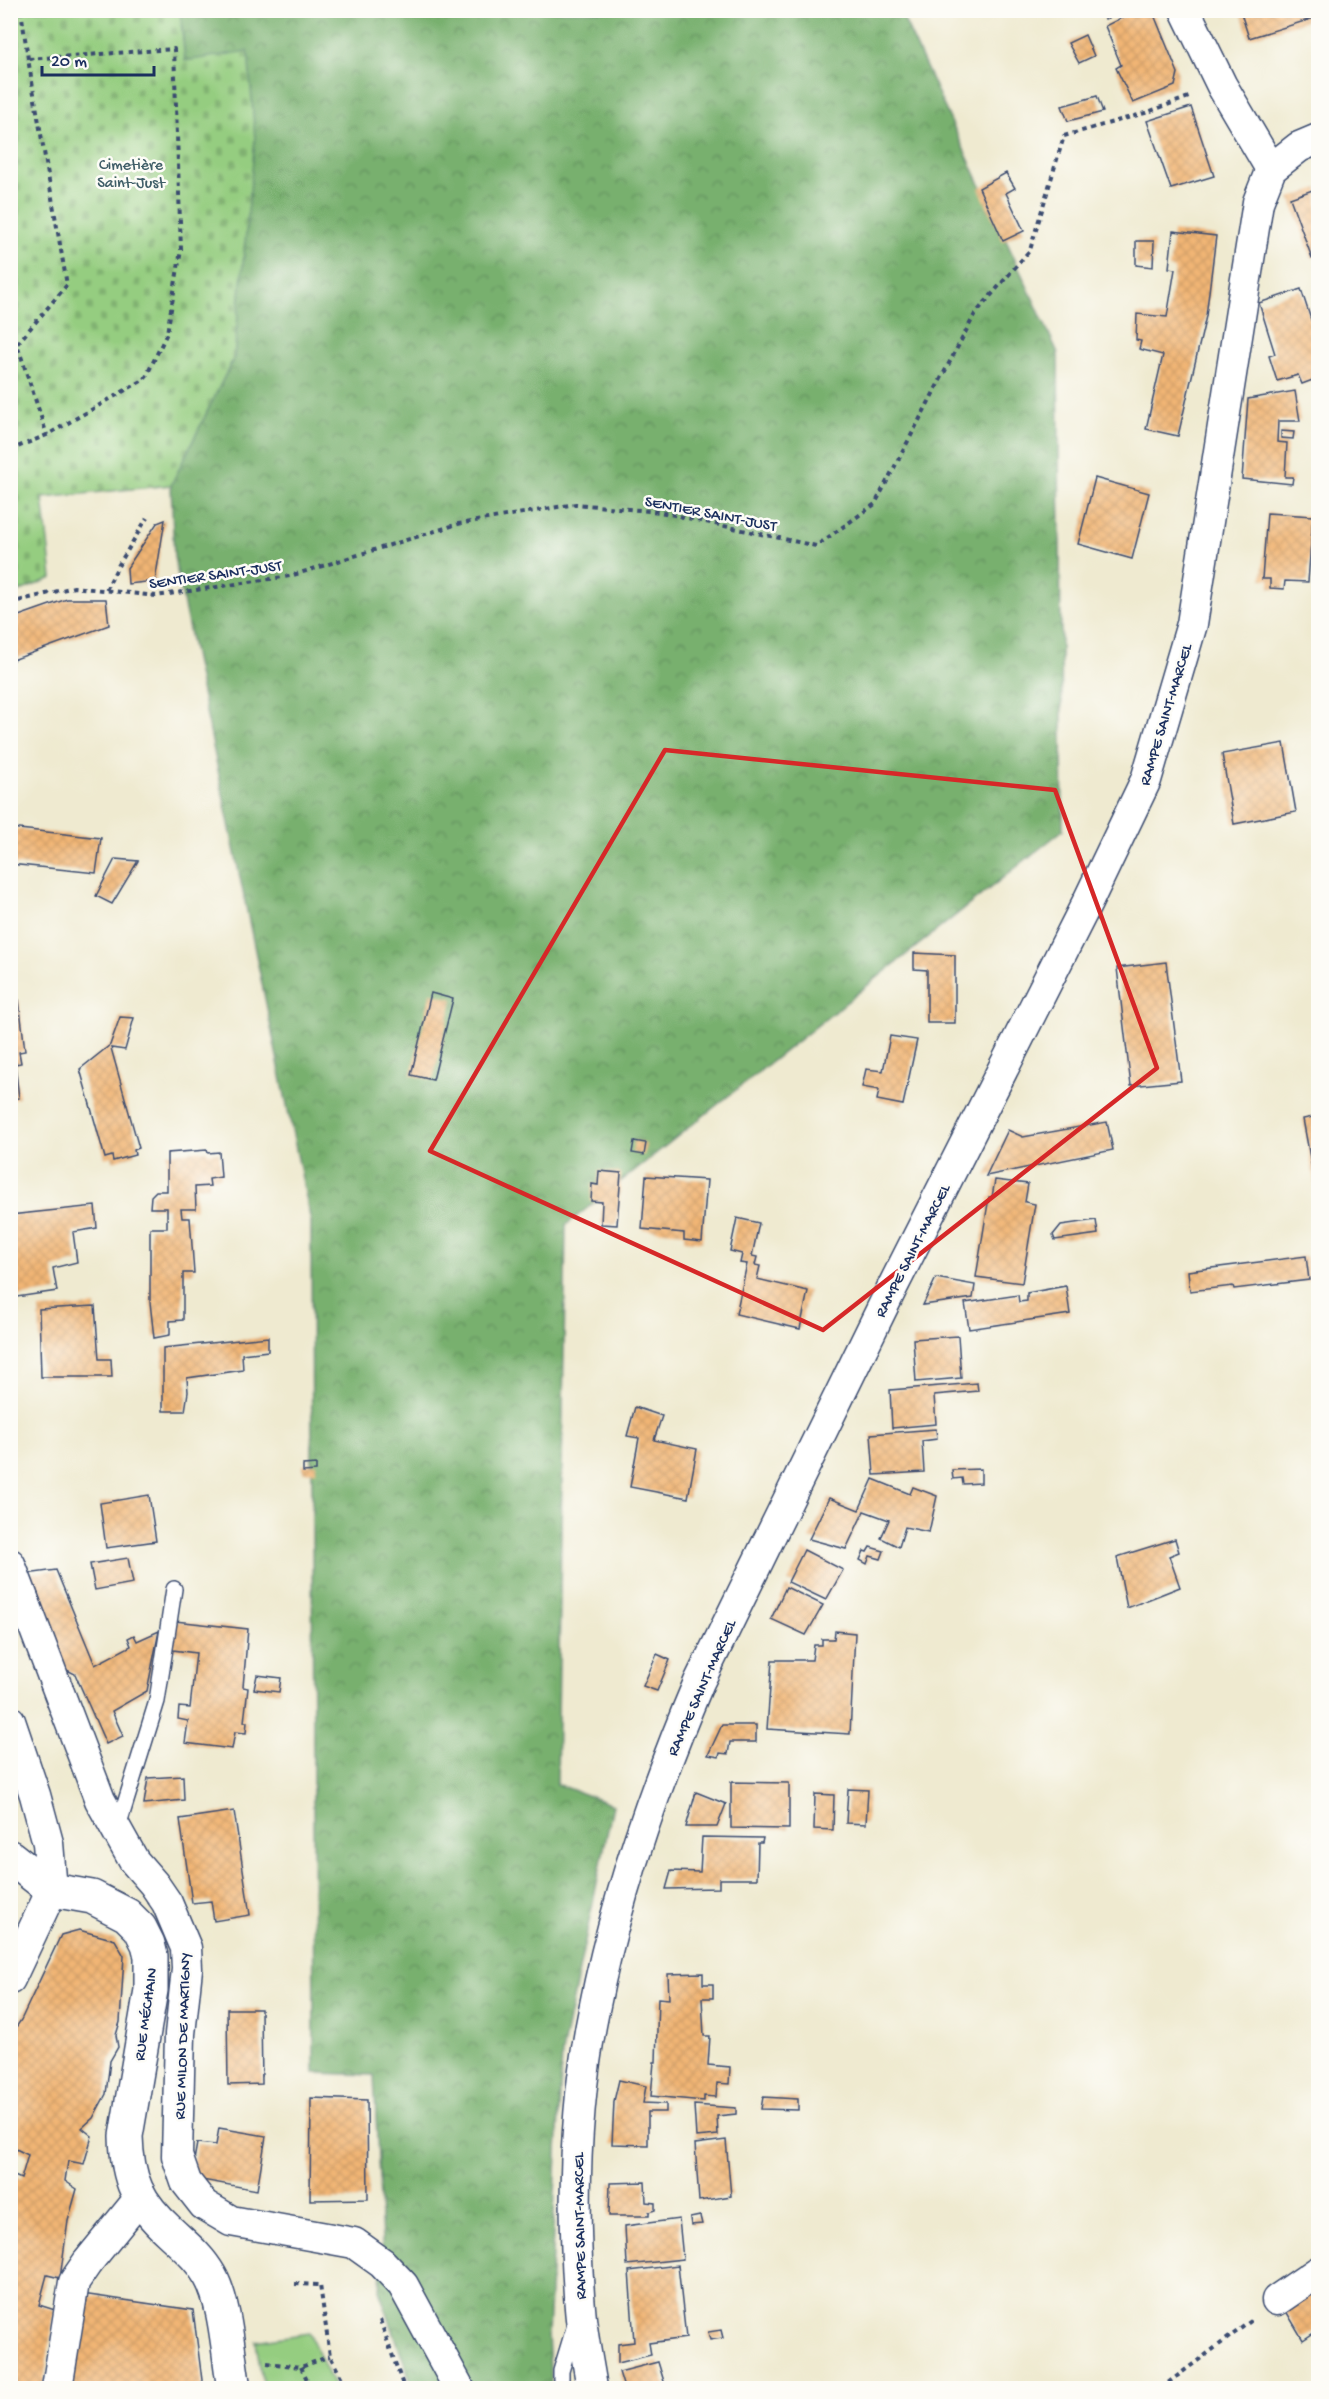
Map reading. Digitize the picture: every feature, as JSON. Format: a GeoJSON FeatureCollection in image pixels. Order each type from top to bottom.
{"type":"FeatureCollection","features":[{"type":"Feature","properties":{"kind":"street"},"geometry":{"type":"LineString","coordinates":[[1185,10],[1222,86],[1271,169],[1299,147],[1318,139]]}},
{"type":"Feature","properties":{"kind":"street","name":"RAMPE SAINT-MARCEL"},"geometry":{"type":"LineString","coordinates":[[592,2388],[580,2310],[575,2203],[578,2133],[593,2012],[627,1873],[672,1745],[699,1682],[892,1288],[1088,901],[1146,780],[1192,624],[1258,202],[1271,169]]}},
{"type":"Feature","properties":{"kind":"street","name":"RUE MILON DE MARTIGNY"},"geometry":{"type":"LineString","coordinates":[[10,1564],[84,1760],[117,1831],[134,1861],[154,1884],[167,1904],[186,1948],[187,1969],[180,2034],[177,2156],[186,2182],[204,2205],[231,2221],[354,2243],[382,2263],[403,2285],[459,2388]]}},
{"type":"Feature","properties":{"kind":"street"},"geometry":{"type":"LineString","coordinates":[[10,1721],[35,1795],[48,1843],[52,1890],[10,1979]]}},
{"type":"Feature","properties":{"kind":"street"},"geometry":{"type":"LineString","coordinates":[[10,1857],[52,1890]]}},
{"type":"Feature","properties":{"kind":"street","name":"RUE MÉCHAIN"},"geometry":{"type":"LineString","coordinates":[[52,1890],[92,1897],[127,1915],[140,1928],[150,1950],[151,1990],[126,2136],[126,2157],[131,2179],[140,2198],[153,2216],[202,2263],[219,2295],[234,2388]]}},
{"type":"Feature","properties":{"kind":"street"},"geometry":{"type":"LineString","coordinates":[[57,2388],[74,2282],[140,2198]]}},
{"type":"Feature","properties":{"kind":"street"},"geometry":{"type":"LineString","coordinates":[[1277,2300],[1318,2272]]}},
{"type":"Feature","properties":{"kind":"lane"},"geometry":{"type":"LineString","coordinates":[[117,1831],[157,1701],[174,1589]]}},
{"type":"Feature","properties":{"kind":"lane"},"geometry":{"type":"LineString","coordinates":[[561,2388],[561,2371],[580,2310]]}},
{"type":"Feature","properties":{"kind":"path"},"geometry":{"type":"LineString","coordinates":[[21,10],[67,285],[17,344],[46,435]]}},
{"type":"Feature","properties":{"kind":"path"},"geometry":{"type":"LineString","coordinates":[[10,450],[46,435],[145,379],[166,333],[181,250],[174,49],[28,59]]}},
{"type":"Feature","properties":{"kind":"path","name":"SENTIER SAINT-JUST"},"geometry":{"type":"LineString","coordinates":[[10,603],[74,587],[156,596],[290,576],[458,524],[576,504],[660,512],[816,546],[874,504],[975,314],[1030,250],[1064,136],[1145,114],[1173,103]]}},
{"type":"Feature","properties":{"kind":"path"},"geometry":{"type":"LineString","coordinates":[[106,590],[147,519]]}},
{"type":"Feature","properties":{"kind":"path"},"geometry":{"type":"LineString","coordinates":[[295,2284],[320,2285],[330,2356],[347,2388]]}},
{"type":"Feature","properties":{"kind":"path"},"geometry":{"type":"LineString","coordinates":[[1161,2388],[1277,2300]]}},
{"type":"Feature","properties":{"kind":"path"},"geometry":{"type":"LineString","coordinates":[[311,2388],[300,2367],[330,2356]]}},
{"type":"Feature","properties":{"kind":"highlighted area"},"geometry":{"type":"Polygon","coordinates":[[[665,750],[1055,790],[1157,1068],[823,1330],[430,1151],[665,750]]]}},
{"type":"Feature","properties":{"kind":"green space","name":"Cimetière Saint-Just"},"geometry":{"type":"Polygon","coordinates":[[[11,10],[180,11],[185,61],[248,51],[255,139],[234,357],[171,485],[43,498],[52,578],[11,595],[11,10]]]}},
{"type":"Feature","properties":{"kind":"green space"},"geometry":{"type":"Polygon","coordinates":[[[180,11],[900,11],[1058,353],[1063,830],[566,1225],[557,1784],[613,1805],[562,2053],[548,2334],[551,2388],[413,2388],[380,2293],[382,2241],[374,2075],[314,2073],[311,1222],[174,557],[171,485],[234,357],[185,61],[180,11]]]}},
{"type":"Feature","properties":{"kind":"green space"},"geometry":{"type":"Polygon","coordinates":[[[309,2333],[335,2388],[263,2388],[256,2341],[309,2333]]]}},
{"type":"Feature","properties":{"kind":"building"},"geometry":{"type":"Polygon","coordinates":[[[1137,10],[1152,10],[1178,73],[1175,86],[1133,103],[1116,68],[1121,65],[1105,26],[1137,10]]]}},
{"type":"Feature","properties":{"kind":"building"},"geometry":{"type":"Polygon","coordinates":[[[1240,10],[1318,10],[1318,17],[1249,38],[1240,10]]]}},
{"type":"Feature","properties":{"kind":"building"},"geometry":{"type":"Polygon","coordinates":[[[1100,11],[1125,11],[1105,19],[1100,11]]]}},
{"type":"Feature","properties":{"kind":"building"},"geometry":{"type":"Polygon","coordinates":[[[1085,35],[1094,56],[1079,63],[1068,43],[1085,35]]]}},
{"type":"Feature","properties":{"kind":"building"},"geometry":{"type":"Polygon","coordinates":[[[1097,96],[1103,112],[1068,121],[1062,106],[1097,96]]]}},
{"type":"Feature","properties":{"kind":"building"},"geometry":{"type":"Polygon","coordinates":[[[1191,107],[1214,176],[1171,189],[1147,121],[1191,107]]]}},
{"type":"Feature","properties":{"kind":"building"},"geometry":{"type":"Polygon","coordinates":[[[1006,173],[1015,188],[1006,193],[1024,231],[1003,241],[979,188],[1006,173]]]}},
{"type":"Feature","properties":{"kind":"building"},"geometry":{"type":"Polygon","coordinates":[[[1318,188],[1318,256],[1312,258],[1290,198],[1318,188]]]}},
{"type":"Feature","properties":{"kind":"building"},"geometry":{"type":"Polygon","coordinates":[[[1173,231],[1216,236],[1206,316],[1178,436],[1146,429],[1163,355],[1139,349],[1141,341],[1136,340],[1137,314],[1167,317],[1175,269],[1169,268],[1173,231]]]}},
{"type":"Feature","properties":{"kind":"building"},"geometry":{"type":"Polygon","coordinates":[[[1136,241],[1154,241],[1153,267],[1136,265],[1136,241]]]}},
{"type":"Feature","properties":{"kind":"building"},"geometry":{"type":"Polygon","coordinates":[[[1301,289],[1318,341],[1318,378],[1302,384],[1298,375],[1277,381],[1269,356],[1275,354],[1259,303],[1301,289]]]}},
{"type":"Feature","properties":{"kind":"building"},"geometry":{"type":"Polygon","coordinates":[[[1295,391],[1300,421],[1278,421],[1277,442],[1287,443],[1285,477],[1293,477],[1292,484],[1242,479],[1248,399],[1295,391]]]}},
{"type":"Feature","properties":{"kind":"building"},"geometry":{"type":"Polygon","coordinates":[[[1281,431],[1294,432],[1293,439],[1281,438],[1281,431]]]}},
{"type":"Feature","properties":{"kind":"building"},"geometry":{"type":"Polygon","coordinates":[[[1095,478],[1149,493],[1132,559],[1078,544],[1095,478]]]}},
{"type":"Feature","properties":{"kind":"building"},"geometry":{"type":"Polygon","coordinates":[[[1267,513],[1313,516],[1308,582],[1285,581],[1284,589],[1270,588],[1270,579],[1262,579],[1267,513]]]}},
{"type":"Feature","properties":{"kind":"building"},"geometry":{"type":"Polygon","coordinates":[[[165,520],[155,581],[128,584],[127,568],[157,523],[165,520]]]}},
{"type":"Feature","properties":{"kind":"building"},"geometry":{"type":"Polygon","coordinates":[[[67,599],[106,599],[109,625],[10,661],[10,619],[67,599]]]}},
{"type":"Feature","properties":{"kind":"building"},"geometry":{"type":"Polygon","coordinates":[[[1284,743],[1296,812],[1234,824],[1222,754],[1284,743]]]}},
{"type":"Feature","properties":{"kind":"building"},"geometry":{"type":"Polygon","coordinates":[[[10,828],[101,838],[96,873],[10,864],[10,828]]]}},
{"type":"Feature","properties":{"kind":"building"},"geometry":{"type":"Polygon","coordinates":[[[115,859],[138,861],[112,904],[96,896],[115,859]]]}},
{"type":"Feature","properties":{"kind":"building"},"geometry":{"type":"Polygon","coordinates":[[[914,953],[955,955],[955,1023],[927,1023],[927,970],[914,969],[914,953]]]}},
{"type":"Feature","properties":{"kind":"building"},"geometry":{"type":"Polygon","coordinates":[[[1166,962],[1181,1081],[1131,1086],[1117,968],[1166,962]]]}},
{"type":"Feature","properties":{"kind":"building"},"geometry":{"type":"Polygon","coordinates":[[[431,993],[453,999],[433,1080],[411,1075],[431,993]]]}},
{"type":"Feature","properties":{"kind":"building"},"geometry":{"type":"Polygon","coordinates":[[[19,1000],[25,1051],[19,1052],[21,1063],[15,1064],[19,1098],[10,1099],[10,1001],[19,1000]]]}},
{"type":"Feature","properties":{"kind":"building"},"geometry":{"type":"Polygon","coordinates":[[[120,1017],[134,1018],[125,1050],[111,1048],[139,1148],[134,1150],[135,1155],[113,1161],[112,1156],[105,1158],[80,1069],[110,1045],[120,1017]]]}},
{"type":"Feature","properties":{"kind":"building"},"geometry":{"type":"Polygon","coordinates":[[[890,1036],[917,1040],[903,1105],[877,1100],[879,1090],[862,1087],[866,1069],[883,1071],[890,1036]]]}},
{"type":"Feature","properties":{"kind":"building"},"geometry":{"type":"Polygon","coordinates":[[[1318,1116],[1318,1196],[1317,1196],[1303,1119],[1318,1116]]]}},
{"type":"Feature","properties":{"kind":"building"},"geometry":{"type":"Polygon","coordinates":[[[1107,1122],[1113,1150],[986,1176],[1008,1130],[1023,1137],[1107,1122]]]}},
{"type":"Feature","properties":{"kind":"building"},"geometry":{"type":"Polygon","coordinates":[[[634,1141],[646,1143],[644,1155],[632,1153],[634,1141]]]}},
{"type":"Feature","properties":{"kind":"building"},"geometry":{"type":"Polygon","coordinates":[[[207,1150],[208,1153],[219,1152],[221,1177],[209,1179],[210,1186],[195,1187],[196,1209],[181,1209],[182,1218],[190,1218],[194,1273],[183,1273],[183,1320],[170,1321],[170,1335],[154,1338],[150,1302],[150,1228],[167,1228],[167,1208],[150,1208],[151,1196],[156,1191],[167,1191],[167,1153],[207,1150]]]}},
{"type":"Feature","properties":{"kind":"building"},"geometry":{"type":"Polygon","coordinates":[[[599,1171],[621,1173],[617,1225],[601,1224],[602,1202],[591,1201],[592,1184],[598,1185],[599,1171]]]}},
{"type":"Feature","properties":{"kind":"building"},"geometry":{"type":"Polygon","coordinates":[[[646,1176],[707,1180],[702,1242],[684,1240],[684,1233],[642,1229],[646,1176]]]}},
{"type":"Feature","properties":{"kind":"building"},"geometry":{"type":"Polygon","coordinates":[[[995,1180],[1028,1184],[1025,1202],[1035,1204],[1022,1283],[976,1277],[989,1197],[992,1197],[995,1180]]]}},
{"type":"Feature","properties":{"kind":"building"},"geometry":{"type":"Polygon","coordinates":[[[95,1206],[97,1228],[73,1232],[77,1262],[53,1268],[57,1291],[10,1298],[10,1215],[95,1206]]]}},
{"type":"Feature","properties":{"kind":"building"},"geometry":{"type":"Polygon","coordinates":[[[737,1218],[759,1223],[752,1256],[757,1257],[755,1265],[760,1266],[757,1279],[808,1291],[800,1329],[736,1314],[747,1264],[740,1263],[742,1254],[730,1251],[737,1218]]]}},
{"type":"Feature","properties":{"kind":"building"},"geometry":{"type":"Polygon","coordinates":[[[1096,1220],[1098,1234],[1055,1240],[1053,1235],[1061,1225],[1096,1220]]]}},
{"type":"Feature","properties":{"kind":"building"},"geometry":{"type":"Polygon","coordinates":[[[1306,1256],[1309,1280],[1234,1289],[1233,1286],[1190,1291],[1188,1271],[1306,1256]]]}},
{"type":"Feature","properties":{"kind":"building"},"geometry":{"type":"Polygon","coordinates":[[[936,1278],[975,1285],[973,1298],[923,1305],[936,1278]]]}},
{"type":"Feature","properties":{"kind":"building"},"geometry":{"type":"Polygon","coordinates":[[[1066,1286],[1070,1314],[969,1329],[965,1303],[1018,1295],[1019,1302],[1027,1301],[1027,1293],[1066,1286]]]}},
{"type":"Feature","properties":{"kind":"building"},"geometry":{"type":"Polygon","coordinates":[[[95,1306],[99,1359],[111,1359],[112,1377],[41,1377],[39,1309],[95,1306]]]}},
{"type":"Feature","properties":{"kind":"building"},"geometry":{"type":"Polygon","coordinates":[[[958,1336],[961,1378],[916,1382],[913,1339],[958,1336]]]}},
{"type":"Feature","properties":{"kind":"building"},"geometry":{"type":"Polygon","coordinates":[[[268,1337],[268,1351],[242,1354],[243,1370],[187,1378],[188,1392],[185,1411],[163,1411],[163,1348],[268,1337]]]}},
{"type":"Feature","properties":{"kind":"building"},"geometry":{"type":"Polygon","coordinates":[[[977,1383],[978,1391],[934,1395],[936,1424],[892,1428],[890,1390],[977,1383]]]}},
{"type":"Feature","properties":{"kind":"building"},"geometry":{"type":"Polygon","coordinates":[[[635,1407],[662,1416],[654,1440],[697,1449],[688,1498],[630,1487],[639,1438],[627,1436],[635,1407]]]}},
{"type":"Feature","properties":{"kind":"building"},"geometry":{"type":"Polygon","coordinates":[[[936,1429],[937,1439],[922,1441],[924,1472],[874,1475],[871,1434],[936,1429]]]}},
{"type":"Feature","properties":{"kind":"building"},"geometry":{"type":"Polygon","coordinates":[[[316,1464],[316,1471],[303,1472],[303,1465],[316,1464]]]}},
{"type":"Feature","properties":{"kind":"building"},"geometry":{"type":"Polygon","coordinates":[[[981,1469],[981,1483],[963,1484],[962,1478],[953,1479],[952,1470],[981,1469]]]}},
{"type":"Feature","properties":{"kind":"building"},"geometry":{"type":"Polygon","coordinates":[[[873,1479],[910,1494],[913,1487],[937,1496],[929,1532],[905,1527],[899,1547],[881,1538],[889,1520],[864,1511],[846,1549],[809,1539],[829,1498],[859,1510],[873,1479]]]}},
{"type":"Feature","properties":{"kind":"building"},"geometry":{"type":"Polygon","coordinates":[[[149,1495],[156,1541],[106,1548],[100,1503],[149,1495]]]}},
{"type":"Feature","properties":{"kind":"building"},"geometry":{"type":"Polygon","coordinates":[[[1175,1539],[1179,1552],[1169,1556],[1180,1587],[1127,1608],[1117,1557],[1175,1539]]]}},
{"type":"Feature","properties":{"kind":"building"},"geometry":{"type":"Polygon","coordinates":[[[870,1547],[884,1551],[881,1559],[870,1556],[867,1564],[860,1560],[864,1551],[867,1552],[870,1547]]]}},
{"type":"Feature","properties":{"kind":"building"},"geometry":{"type":"Polygon","coordinates":[[[804,1550],[843,1570],[826,1600],[788,1582],[804,1550]]]}},
{"type":"Feature","properties":{"kind":"building"},"geometry":{"type":"Polygon","coordinates":[[[128,1558],[133,1583],[95,1590],[90,1564],[128,1558]]]}},
{"type":"Feature","properties":{"kind":"building"},"geometry":{"type":"Polygon","coordinates":[[[56,1570],[95,1665],[131,1646],[128,1638],[134,1635],[137,1641],[159,1631],[147,1691],[112,1711],[123,1736],[106,1744],[75,1674],[65,1669],[26,1574],[56,1570]]]}},
{"type":"Feature","properties":{"kind":"building"},"geometry":{"type":"Polygon","coordinates":[[[786,1587],[823,1605],[806,1635],[771,1619],[786,1587]]]}},
{"type":"Feature","properties":{"kind":"building"},"geometry":{"type":"Polygon","coordinates":[[[175,1621],[248,1629],[243,1687],[248,1688],[244,1722],[247,1722],[246,1733],[235,1732],[232,1749],[185,1743],[188,1721],[178,1719],[179,1707],[190,1708],[196,1653],[173,1650],[175,1621]]]}},
{"type":"Feature","properties":{"kind":"building"},"geometry":{"type":"Polygon","coordinates":[[[835,1631],[855,1633],[850,1734],[767,1729],[772,1660],[812,1660],[814,1645],[822,1645],[822,1639],[834,1639],[835,1631]]]}},
{"type":"Feature","properties":{"kind":"building"},"geometry":{"type":"Polygon","coordinates":[[[657,1654],[670,1660],[657,1691],[643,1686],[657,1654]]]}},
{"type":"Feature","properties":{"kind":"building"},"geometry":{"type":"Polygon","coordinates":[[[257,1675],[281,1678],[279,1692],[254,1689],[257,1675]]]}},
{"type":"Feature","properties":{"kind":"building"},"geometry":{"type":"Polygon","coordinates":[[[722,1725],[756,1725],[756,1742],[730,1742],[728,1754],[720,1753],[719,1757],[708,1755],[722,1725]]]}},
{"type":"Feature","properties":{"kind":"building"},"geometry":{"type":"Polygon","coordinates":[[[10,1768],[20,1792],[10,1793],[10,1768]]]}},
{"type":"Feature","properties":{"kind":"building"},"geometry":{"type":"Polygon","coordinates":[[[183,1776],[184,1800],[144,1804],[148,1778],[183,1776]]]}},
{"type":"Feature","properties":{"kind":"building"},"geometry":{"type":"Polygon","coordinates":[[[731,1782],[789,1783],[789,1829],[731,1828],[731,1782]]]}},
{"type":"Feature","properties":{"kind":"building"},"geometry":{"type":"Polygon","coordinates":[[[848,1789],[868,1790],[866,1824],[846,1823],[848,1789]]]}},
{"type":"Feature","properties":{"kind":"building"},"geometry":{"type":"Polygon","coordinates":[[[696,1792],[726,1804],[717,1827],[686,1827],[696,1792]]]}},
{"type":"Feature","properties":{"kind":"building"},"geometry":{"type":"Polygon","coordinates":[[[815,1794],[834,1795],[833,1830],[814,1829],[815,1794]]]}},
{"type":"Feature","properties":{"kind":"building"},"geometry":{"type":"Polygon","coordinates":[[[234,1811],[250,1915],[214,1921],[211,1901],[192,1903],[180,1819],[234,1811]]]}},
{"type":"Feature","properties":{"kind":"building"},"geometry":{"type":"Polygon","coordinates":[[[702,1837],[763,1838],[762,1843],[758,1843],[757,1879],[719,1879],[719,1888],[666,1889],[671,1871],[700,1872],[702,1837]]]}},
{"type":"Feature","properties":{"kind":"building"},"geometry":{"type":"Polygon","coordinates":[[[79,1930],[115,1940],[124,1956],[120,2022],[116,2035],[118,2047],[110,2061],[106,2094],[93,2118],[82,2128],[92,2136],[84,2164],[68,2161],[65,2181],[77,2189],[68,2221],[60,2278],[47,2275],[39,2305],[55,2310],[43,2388],[10,2388],[10,2223],[14,2214],[10,2212],[10,2174],[21,2179],[28,2155],[10,2146],[10,2036],[21,2020],[61,1935],[79,1930]]]}},
{"type":"Feature","properties":{"kind":"building"},"geometry":{"type":"Polygon","coordinates":[[[703,1973],[703,1984],[713,1984],[713,1998],[702,1998],[704,2036],[710,2036],[708,2065],[730,2067],[729,2084],[717,2083],[716,2097],[704,2096],[704,2101],[651,2096],[654,2062],[656,2062],[658,1998],[669,1999],[668,1974],[703,1973]]]}},
{"type":"Feature","properties":{"kind":"building"},"geometry":{"type":"Polygon","coordinates":[[[227,2009],[261,2009],[262,2084],[228,2085],[227,2009]]]}},
{"type":"Feature","properties":{"kind":"building"},"geometry":{"type":"Polygon","coordinates":[[[619,2080],[646,2086],[643,2103],[666,2104],[666,2112],[648,2112],[648,2145],[612,2144],[614,2101],[619,2080]]]}},
{"type":"Feature","properties":{"kind":"building"},"geometry":{"type":"Polygon","coordinates":[[[763,2097],[798,2099],[798,2110],[761,2109],[763,2097]]]}},
{"type":"Feature","properties":{"kind":"building"},"geometry":{"type":"Polygon","coordinates":[[[311,2098],[367,2100],[368,2199],[310,2200],[311,2098]]]}},
{"type":"Feature","properties":{"kind":"building"},"geometry":{"type":"Polygon","coordinates":[[[694,2105],[736,2108],[736,2114],[717,2116],[718,2135],[696,2137],[694,2105]]]}},
{"type":"Feature","properties":{"kind":"building"},"geometry":{"type":"Polygon","coordinates":[[[219,2128],[266,2136],[257,2190],[191,2178],[197,2143],[216,2145],[219,2128]]]}},
{"type":"Feature","properties":{"kind":"building"},"geometry":{"type":"Polygon","coordinates":[[[726,2140],[731,2196],[699,2201],[695,2144],[726,2140]]]}},
{"type":"Feature","properties":{"kind":"building"},"geometry":{"type":"Polygon","coordinates":[[[645,2182],[646,2202],[655,2203],[655,2210],[649,2212],[649,2216],[609,2216],[610,2183],[645,2182]]]}},
{"type":"Feature","properties":{"kind":"building"},"geometry":{"type":"Polygon","coordinates":[[[700,2216],[702,2224],[691,2225],[690,2218],[700,2216]]]}},
{"type":"Feature","properties":{"kind":"building"},"geometry":{"type":"Polygon","coordinates":[[[679,2219],[683,2259],[627,2265],[625,2226],[679,2219]]]}},
{"type":"Feature","properties":{"kind":"building"},"geometry":{"type":"Polygon","coordinates":[[[678,2265],[686,2338],[649,2343],[651,2355],[618,2363],[618,2344],[634,2342],[629,2271],[678,2265]]]}},
{"type":"Feature","properties":{"kind":"building"},"geometry":{"type":"Polygon","coordinates":[[[1318,2284],[1318,2330],[1303,2340],[1283,2306],[1318,2284]]]}},
{"type":"Feature","properties":{"kind":"building"},"geometry":{"type":"Polygon","coordinates":[[[82,2294],[193,2310],[203,2388],[69,2388],[82,2294]]]}},
{"type":"Feature","properties":{"kind":"building"},"geometry":{"type":"Polygon","coordinates":[[[721,2330],[723,2338],[710,2340],[708,2332],[721,2330]]]}},
{"type":"Feature","properties":{"kind":"building"},"geometry":{"type":"Polygon","coordinates":[[[658,2362],[666,2388],[624,2388],[619,2372],[658,2362]]]}}]}
